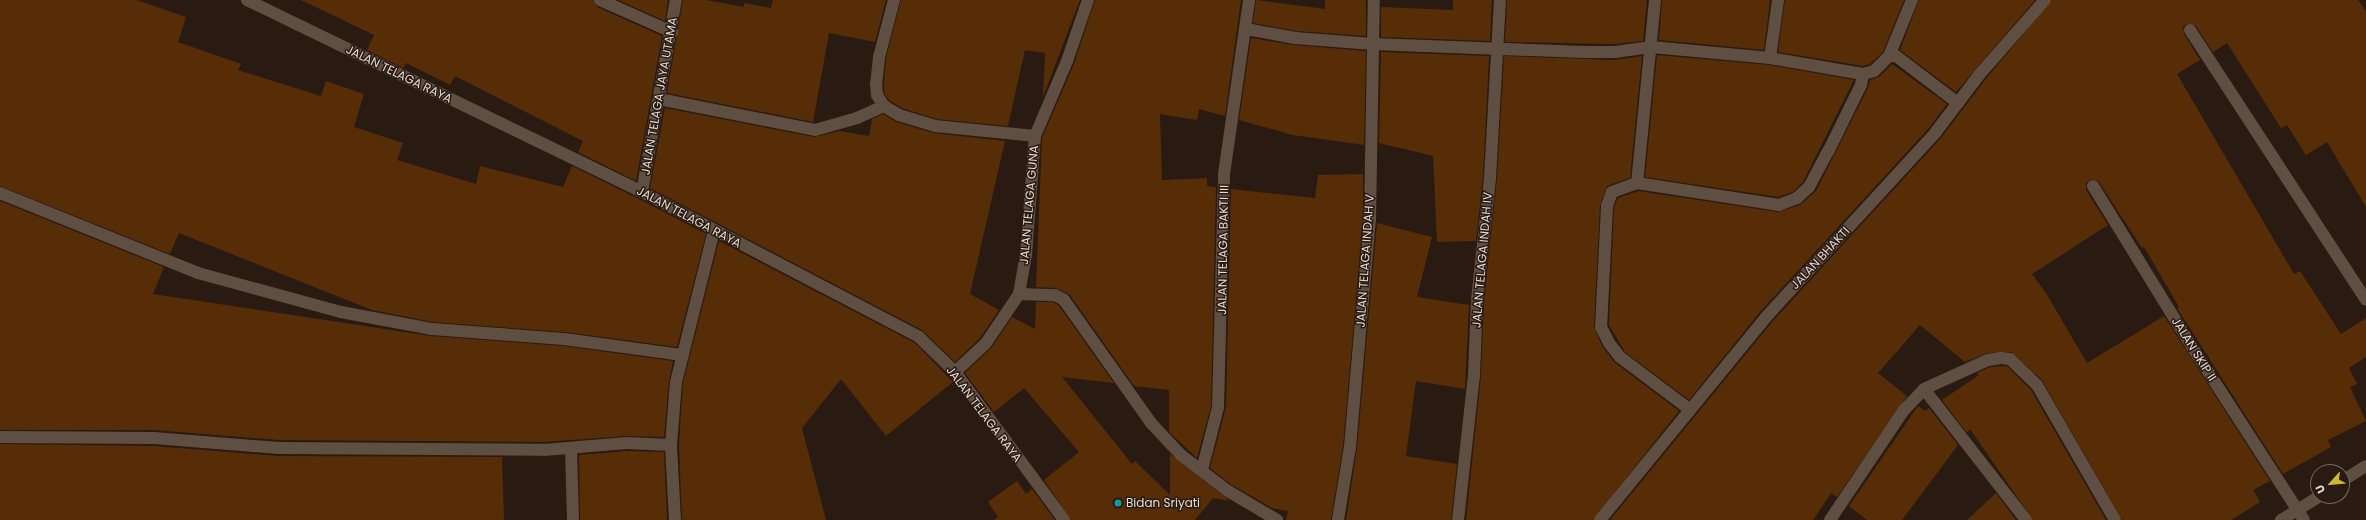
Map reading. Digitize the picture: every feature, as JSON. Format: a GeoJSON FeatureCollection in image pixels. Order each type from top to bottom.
{"type":"FeatureCollection","features":[{"type":"Feature","properties":{"kind":"street","name":"JALAN TELAGA RAYA"},"geometry":{"type":"LineString","coordinates":[[247,0],[642,192],[714,231],[919,336],[956,372],[1064,520]]}},
{"type":"Feature","properties":{"kind":"street"},"geometry":{"type":"LineString","coordinates":[[600,0],[672,32]]}},
{"type":"Feature","properties":{"kind":"street","name":"JALAN TELAGA JAYA UTAMA"},"geometry":{"type":"LineString","coordinates":[[642,192],[672,32],[676,0]]}},
{"type":"Feature","properties":{"kind":"street"},"geometry":{"type":"LineString","coordinates":[[659,99],[815,130],[857,118],[884,106],[877,95],[876,84],[879,57],[894,0]]}},
{"type":"Feature","properties":{"kind":"street"},"geometry":{"type":"LineString","coordinates":[[1035,136],[1067,61],[1088,0]]}},
{"type":"Feature","properties":{"kind":"street","name":"JALAN TELAGA BAKTI III"},"geometry":{"type":"LineString","coordinates":[[1202,470],[1218,407],[1224,174],[1250,0]]}},
{"type":"Feature","properties":{"kind":"street","name":"JALAN TELAGA INDAH V"},"geometry":{"type":"LineString","coordinates":[[1338,520],[1350,447],[1370,219],[1374,0]]}},
{"type":"Feature","properties":{"kind":"street","name":"JALAN TELAGA INDAH IV"},"geometry":{"type":"LineString","coordinates":[[1458,520],[1474,375],[1477,300],[1490,178],[1500,0]]}},
{"type":"Feature","properties":{"kind":"street"},"geometry":{"type":"LineString","coordinates":[[1637,183],[1652,47],[1655,0]]}},
{"type":"Feature","properties":{"kind":"street"},"geometry":{"type":"LineString","coordinates":[[1770,58],[1778,0]]}},
{"type":"Feature","properties":{"kind":"street"},"geometry":{"type":"LineString","coordinates":[[1246,29],[1296,38],[1373,44],[1496,50],[1615,52],[1652,47],[1770,58],[1863,74],[1874,71],[1889,56],[1912,0]]}},
{"type":"Feature","properties":{"kind":"street","name":"JALAN BHAKTI"},"geometry":{"type":"LineString","coordinates":[[1600,520],[1689,409],[1830,245],[1863,213],[1935,133],[1958,103],[2045,0]]}},
{"type":"Feature","properties":{"kind":"street"},"geometry":{"type":"LineString","coordinates":[[2190,30],[2366,300]]}},
{"type":"Feature","properties":{"kind":"street"},"geometry":{"type":"LineString","coordinates":[[1889,56],[1896,56],[1908,64],[1958,103]]}},
{"type":"Feature","properties":{"kind":"street"},"geometry":{"type":"LineString","coordinates":[[1689,409],[1620,357],[1609,343],[1601,327],[1607,206],[1612,192],[1637,183],[1779,205],[1797,198],[1809,187],[1828,152],[1861,85],[1863,74]]}},
{"type":"Feature","properties":{"kind":"street","name":"JALAN TELAGA GUNA"},"geometry":{"type":"LineString","coordinates":[[884,106],[899,115],[935,126],[1035,136],[1026,255],[1019,294],[986,343],[956,372]]}},
{"type":"Feature","properties":{"kind":"street","name":"JALAN SKIP II"},"geometry":{"type":"LineString","coordinates":[[2093,186],[2194,350],[2301,515]]}},
{"type":"Feature","properties":{"kind":"street"},"geometry":{"type":"LineString","coordinates":[[0,193],[198,273],[341,312],[432,329],[564,339],[683,355]]}},
{"type":"Feature","properties":{"kind":"street"},"geometry":{"type":"LineString","coordinates":[[675,520],[671,445],[676,382],[714,231]]}},
{"type":"Feature","properties":{"kind":"street"},"geometry":{"type":"LineString","coordinates":[[1019,294],[1055,295],[1064,300],[1151,423],[1181,455],[1228,491],[1277,520]]}},
{"type":"Feature","properties":{"kind":"street"},"geometry":{"type":"LineString","coordinates":[[1830,520],[1904,410],[1924,388],[1988,360],[2010,359],[2038,385],[2115,520]]}},
{"type":"Feature","properties":{"kind":"street"},"geometry":{"type":"LineString","coordinates":[[1924,388],[2026,520]]}},
{"type":"Feature","properties":{"kind":"street"},"geometry":{"type":"LineString","coordinates":[[0,437],[154,438],[279,448],[544,450],[627,443],[671,445]]}},
{"type":"Feature","properties":{"kind":"street"},"geometry":{"type":"LineString","coordinates":[[571,448],[573,520]]}},
{"type":"Feature","properties":{"kind":"street"},"geometry":{"type":"LineString","coordinates":[[2350,477],[2366,466]]}},
{"type":"Feature","properties":{"kind":"street"},"geometry":{"type":"LineString","coordinates":[[2281,520],[2301,515],[2312,504]]}},
{"type":"Feature","properties":{"kind":"building"},"geometry":{"type":"Polygon","coordinates":[[[0,0],[136,0],[186,17],[178,42],[241,64],[238,70],[321,96],[326,81],[364,94],[354,127],[403,143],[397,160],[476,184],[480,166],[563,187],[572,166],[639,199],[706,234],[677,347],[565,332],[433,322],[372,310],[179,233],[170,254],[0,186],[0,0]]]}},
{"type":"Feature","properties":{"kind":"building"},"geometry":{"type":"Polygon","coordinates":[[[301,0],[593,0],[597,7],[662,36],[636,181],[578,152],[583,141],[455,76],[450,85],[406,63],[403,68],[367,50],[374,35],[301,0]]]}},
{"type":"Feature","properties":{"kind":"building"},"geometry":{"type":"Polygon","coordinates":[[[618,0],[668,0],[665,21],[618,0]]]}},
{"type":"Feature","properties":{"kind":"building"},"geometry":{"type":"Polygon","coordinates":[[[683,0],[706,0],[744,7],[744,3],[771,8],[773,0],[886,0],[875,42],[829,33],[813,122],[667,93],[683,0]]]}},
{"type":"Feature","properties":{"kind":"building"},"geometry":{"type":"Polygon","coordinates":[[[901,0],[1080,0],[1043,97],[1045,53],[1025,50],[1008,126],[936,119],[902,108],[889,100],[884,93],[886,58],[901,0]]]}},
{"type":"Feature","properties":{"kind":"building"},"geometry":{"type":"Polygon","coordinates":[[[1095,0],[1241,0],[1225,116],[1199,109],[1197,120],[1160,114],[1162,180],[1207,178],[1207,186],[1216,187],[1211,406],[1197,458],[1169,432],[1169,390],[1134,386],[1070,295],[1056,288],[1036,287],[1042,138],[1074,64],[1095,0]]]}},
{"type":"Feature","properties":{"kind":"building"},"geometry":{"type":"Polygon","coordinates":[[[1256,0],[1325,9],[1325,0],[1366,0],[1366,36],[1296,31],[1253,23],[1256,0]]]}},
{"type":"Feature","properties":{"kind":"building"},"geometry":{"type":"Polygon","coordinates":[[[1453,0],[1492,0],[1490,41],[1381,37],[1381,7],[1453,10],[1453,0]]]}},
{"type":"Feature","properties":{"kind":"building"},"geometry":{"type":"Polygon","coordinates":[[[1507,0],[1647,0],[1643,41],[1614,44],[1505,42],[1507,0]]]}},
{"type":"Feature","properties":{"kind":"building"},"geometry":{"type":"Polygon","coordinates":[[[1662,0],[1770,0],[1764,50],[1659,40],[1662,0]]]}},
{"type":"Feature","properties":{"kind":"building"},"geometry":{"type":"Polygon","coordinates":[[[1785,0],[1904,0],[1883,52],[1870,64],[1863,66],[1778,52],[1785,0]]]}},
{"type":"Feature","properties":{"kind":"building"},"geometry":{"type":"Polygon","coordinates":[[[1919,0],[2035,0],[1956,92],[1900,50],[1919,0]]]}},
{"type":"Feature","properties":{"kind":"building"},"geometry":{"type":"Polygon","coordinates":[[[2052,0],[2358,0],[2366,11],[2366,207],[2327,142],[2306,155],[2287,125],[2281,128],[2227,43],[2213,52],[2196,26],[2186,24],[2183,27],[2184,34],[2200,60],[2177,74],[2294,274],[2300,271],[2341,334],[2366,318],[2366,357],[2349,368],[2357,384],[2350,387],[2366,421],[2328,440],[2331,447],[2283,474],[2177,308],[2179,307],[2144,247],[2142,248],[2099,182],[2092,179],[2086,183],[2086,190],[2108,225],[2032,274],[2046,293],[2087,363],[2164,316],[2270,481],[2253,490],[2260,502],[2231,520],[2122,520],[2042,380],[2011,352],[1987,353],[1965,362],[1920,325],[1878,373],[1907,396],[1837,497],[1831,493],[1813,520],[1610,520],[1772,322],[1941,138],[1985,80],[2052,0]]]}},
{"type":"Feature","properties":{"kind":"building"},"geometry":{"type":"Polygon","coordinates":[[[1251,38],[1294,45],[1366,51],[1364,145],[1293,135],[1239,120],[1251,38]]]}},
{"type":"Feature","properties":{"kind":"building"},"geometry":{"type":"Polygon","coordinates":[[[1381,52],[1489,56],[1483,177],[1476,241],[1437,242],[1433,156],[1379,143],[1381,52]]]}},
{"type":"Feature","properties":{"kind":"building"},"geometry":{"type":"Polygon","coordinates":[[[1657,55],[1769,65],[1854,80],[1803,182],[1793,192],[1778,197],[1645,177],[1657,55]]]}},
{"type":"Feature","properties":{"kind":"building"},"geometry":{"type":"Polygon","coordinates":[[[1504,56],[1615,60],[1642,56],[1630,178],[1607,186],[1600,205],[1594,327],[1602,346],[1614,362],[1679,411],[1593,520],[1466,520],[1481,376],[1484,301],[1497,178],[1504,56]]]}},
{"type":"Feature","properties":{"kind":"building"},"geometry":{"type":"Polygon","coordinates":[[[1892,64],[1947,104],[1929,128],[1760,312],[1689,400],[1625,352],[1609,325],[1614,207],[1618,198],[1638,191],[1778,212],[1800,205],[1816,191],[1868,88],[1870,80],[1879,77],[1892,64]]]}},
{"type":"Feature","properties":{"kind":"building"},"geometry":{"type":"Polygon","coordinates":[[[665,108],[814,137],[840,131],[869,136],[872,119],[883,114],[897,122],[933,133],[1005,141],[970,294],[999,310],[980,338],[955,362],[922,330],[650,188],[665,108]]]}},
{"type":"Feature","properties":{"kind":"building"},"geometry":{"type":"Polygon","coordinates":[[[1363,174],[1363,219],[1343,446],[1331,520],[1286,520],[1288,511],[1272,508],[1232,485],[1210,468],[1226,407],[1231,189],[1315,198],[1318,175],[1363,174]]]}},
{"type":"Feature","properties":{"kind":"building"},"geometry":{"type":"Polygon","coordinates":[[[0,201],[164,267],[153,294],[431,336],[563,346],[673,361],[669,381],[664,437],[626,436],[544,442],[279,440],[154,430],[0,430],[0,201]]]}},
{"type":"Feature","properties":{"kind":"building"},"geometry":{"type":"Polygon","coordinates":[[[1377,223],[1432,237],[1417,297],[1469,305],[1465,389],[1416,381],[1406,456],[1457,464],[1451,520],[1346,520],[1357,448],[1377,223]]]}},
{"type":"Feature","properties":{"kind":"building"},"geometry":{"type":"Polygon","coordinates":[[[719,241],[915,343],[953,382],[886,436],[841,379],[802,428],[826,520],[682,520],[679,445],[683,383],[719,241]]]}},
{"type":"Feature","properties":{"kind":"building"},"geometry":{"type":"Polygon","coordinates":[[[1036,302],[1053,302],[1059,306],[1114,383],[1062,377],[1132,464],[1135,461],[1170,495],[1170,454],[1230,501],[1213,498],[1195,520],[1071,520],[1044,480],[1079,452],[1024,388],[994,412],[965,373],[992,347],[1012,317],[1035,329],[1036,302]]]}},
{"type":"Feature","properties":{"kind":"building"},"geometry":{"type":"Polygon","coordinates":[[[2007,366],[2031,390],[2106,520],[2033,520],[1970,429],[1967,433],[1942,400],[1979,375],[1977,373],[1990,367],[2007,366]]]}},
{"type":"Feature","properties":{"kind":"building"},"geometry":{"type":"Polygon","coordinates":[[[1918,406],[1925,411],[1929,408],[1958,445],[1902,520],[1867,520],[1849,506],[1918,406]]]}},
{"type":"Feature","properties":{"kind":"building"},"geometry":{"type":"Polygon","coordinates":[[[0,444],[154,446],[279,456],[502,457],[504,520],[0,520],[0,444]]]}},
{"type":"Feature","properties":{"kind":"building"},"geometry":{"type":"Polygon","coordinates":[[[627,451],[664,452],[667,520],[580,520],[579,455],[627,451]]]}},
{"type":"Feature","properties":{"kind":"building"},"geometry":{"type":"Polygon","coordinates":[[[1017,481],[1026,494],[1032,489],[1055,520],[994,520],[998,517],[988,502],[1017,481]]]}},
{"type":"Feature","properties":{"kind":"building"},"geometry":{"type":"Polygon","coordinates":[[[1996,493],[2016,520],[1967,520],[1996,493]]]}},
{"type":"Feature","properties":{"kind":"place","name":"Bidan Sriyati"},"geometry":{"type":"Point","coordinates":[1118,503]}}]}
